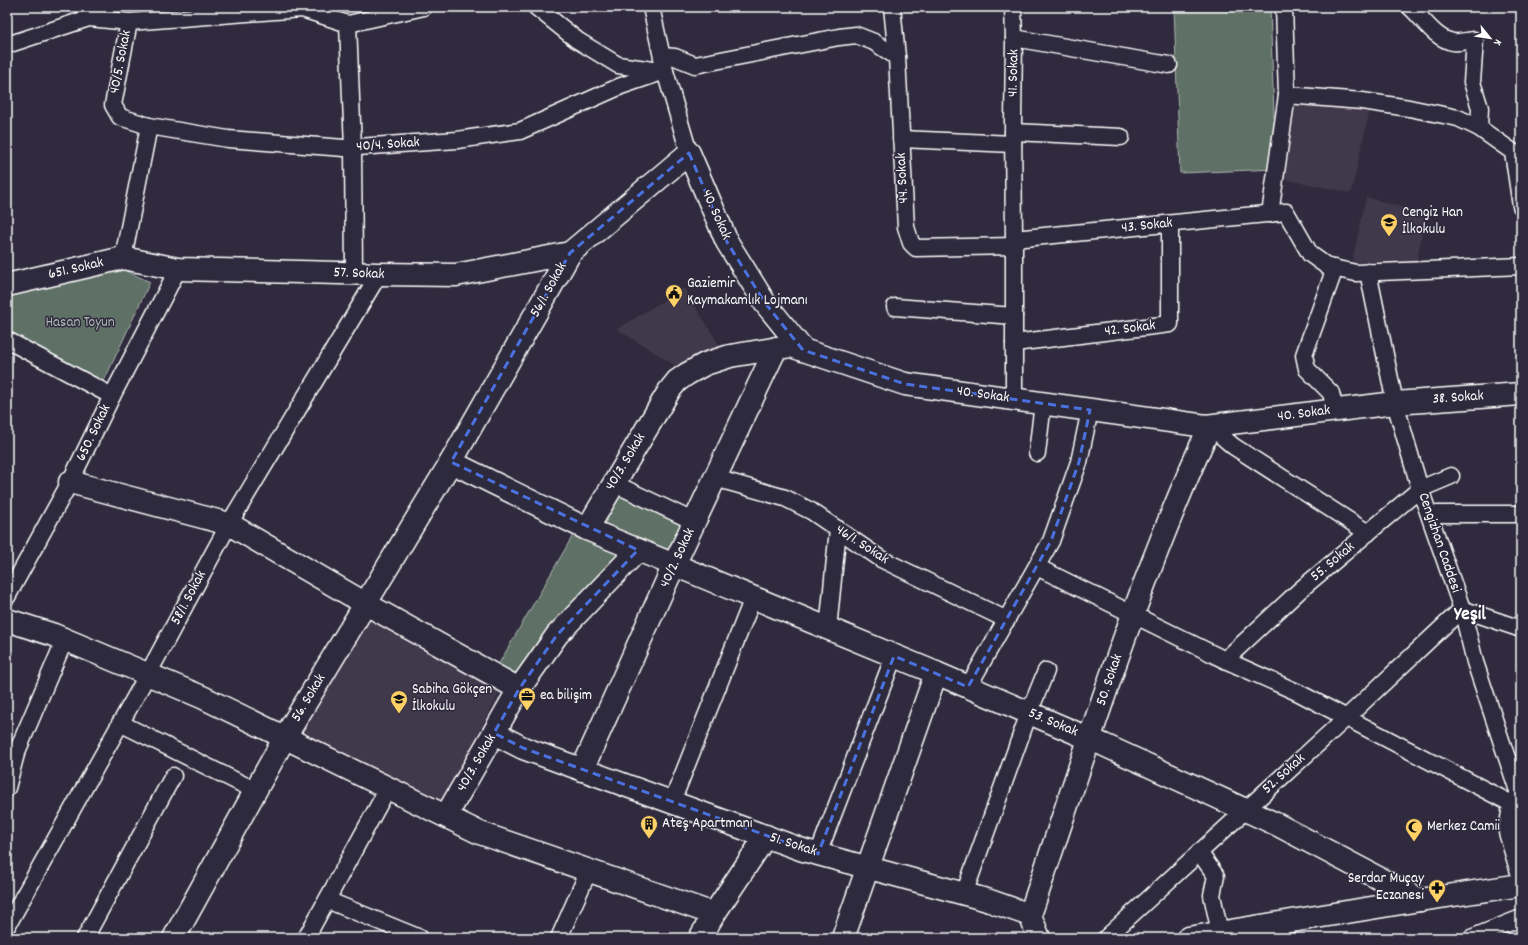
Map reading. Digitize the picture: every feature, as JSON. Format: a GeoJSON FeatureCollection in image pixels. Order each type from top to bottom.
{"type":"FeatureCollection","features":[{"type":"Feature","properties":{"kind":"street"},"geometry":{"type":"LineString","coordinates":[[354,273],[353,148],[348,24],[424,7]]}},
{"type":"Feature","properties":{"kind":"street"},"geometry":{"type":"LineString","coordinates":[[536,7],[577,40],[618,65],[664,64],[675,57],[695,65],[840,36],[856,35],[874,42],[897,58]]}},
{"type":"Feature","properties":{"kind":"street"},"geometry":{"type":"LineString","coordinates":[[651,7],[664,64],[689,152]]}},
{"type":"Feature","properties":{"kind":"street","name":"44. Sokak"},"geometry":{"type":"LineString","coordinates":[[892,7],[897,58],[906,227],[911,243],[916,248],[1014,242]]}},
{"type":"Feature","properties":{"kind":"street"},"geometry":{"type":"LineString","coordinates":[[1013,7],[1014,38]]}},
{"type":"Feature","properties":{"kind":"street"},"geometry":{"type":"LineString","coordinates":[[1270,214],[1287,95],[1284,7]]}},
{"type":"Feature","properties":{"kind":"street"},"geometry":{"type":"LineString","coordinates":[[1410,7],[1438,35],[1454,42],[1475,40],[1472,82],[1480,108],[1479,128]]}},
{"type":"Feature","properties":{"kind":"street","name":"40/5. Sokak"},"geometry":{"type":"LineString","coordinates":[[7,45],[88,13],[129,22],[302,9],[348,24]]}},
{"type":"Feature","properties":{"kind":"street","name":"40/5. Sokak"},"geometry":{"type":"LineString","coordinates":[[129,22],[113,105],[120,117],[149,126]]}},
{"type":"Feature","properties":{"kind":"street","name":"41. Sokak"},"geometry":{"type":"LineString","coordinates":[[1014,399],[1014,38],[1169,64]]}},
{"type":"Feature","properties":{"kind":"street","name":"40/4. Sokak"},"geometry":{"type":"LineString","coordinates":[[149,126],[228,139],[344,148],[457,140],[520,131],[621,86],[664,64]]}},
{"type":"Feature","properties":{"kind":"street"},"geometry":{"type":"LineString","coordinates":[[1287,95],[1362,101],[1409,108],[1458,118],[1479,128],[1513,152],[1521,206]]}},
{"type":"Feature","properties":{"kind":"street"},"geometry":{"type":"LineString","coordinates":[[123,258],[149,126]]}},
{"type":"Feature","properties":{"kind":"street"},"geometry":{"type":"LineString","coordinates":[[901,139],[1121,137]]}},
{"type":"Feature","properties":{"kind":"street","name":"56/1. Sokak"},"geometry":{"type":"LineString","coordinates":[[451,462],[570,253],[689,152]]}},
{"type":"Feature","properties":{"kind":"street","name":"40. Sokak"},"geometry":{"type":"LineString","coordinates":[[689,152],[727,242],[765,303],[803,350],[905,384],[1206,426],[1396,403]]}},
{"type":"Feature","properties":{"kind":"street","name":"43. Sokak"},"geometry":{"type":"LineString","coordinates":[[1014,242],[1286,212],[1310,254],[1328,267],[1335,268]]}},
{"type":"Feature","properties":{"kind":"street","name":"42. Sokak"},"geometry":{"type":"LineString","coordinates":[[1014,343],[1170,324],[1170,224]]}},
{"type":"Feature","properties":{"kind":"street","name":"57. Sokak"},"geometry":{"type":"LineString","coordinates":[[146,263],[178,269],[456,275],[570,253]]}},
{"type":"Feature","properties":{"kind":"street","name":"651. Sokak"},"geometry":{"type":"LineString","coordinates":[[7,285],[123,258],[146,263]]}},
{"type":"Feature","properties":{"kind":"street"},"geometry":{"type":"LineString","coordinates":[[1335,410],[1331,393],[1307,369],[1304,355],[1335,268],[1356,274],[1368,272],[1521,266]]}},
{"type":"Feature","properties":{"kind":"street","name":"650. Sokak"},"geometry":{"type":"LineString","coordinates":[[7,597],[70,482],[112,396],[178,269]]}},
{"type":"Feature","properties":{"kind":"street","name":"Cengizhan Caddesi"},"geometry":{"type":"LineString","coordinates":[[1368,272],[1396,403],[1420,489],[1462,609],[1476,662],[1518,800]]}},
{"type":"Feature","properties":{"kind":"street","name":"58/1. Sokak"},"geometry":{"type":"LineString","coordinates":[[7,926],[148,674],[229,524],[379,274]]}},
{"type":"Feature","properties":{"kind":"street"},"geometry":{"type":"LineString","coordinates":[[895,307],[1014,316]]}},
{"type":"Feature","properties":{"kind":"street"},"geometry":{"type":"LineString","coordinates":[[7,340],[112,396]]}},
{"type":"Feature","properties":{"kind":"street","name":"40/3. Sokak"},"geometry":{"type":"LineString","coordinates":[[587,529],[668,390],[677,381],[695,369],[717,360],[791,346],[803,350]]}},
{"type":"Feature","properties":{"kind":"street","name":"40/2. Sokak"},"geometry":{"type":"LineString","coordinates":[[582,770],[674,565],[776,348]]}},
{"type":"Feature","properties":{"kind":"street","name":"38. Sokak"},"geometry":{"type":"LineString","coordinates":[[1396,403],[1521,394]]}},
{"type":"Feature","properties":{"kind":"street"},"geometry":{"type":"LineString","coordinates":[[1037,453],[1043,403]]}},
{"type":"Feature","properties":{"kind":"street"},"geometry":{"type":"LineString","coordinates":[[968,687],[1051,541],[1079,462],[1090,410]]}},
{"type":"Feature","properties":{"kind":"street"},"geometry":{"type":"LineString","coordinates":[[1210,426],[1233,446],[1368,533]]}},
{"type":"Feature","properties":{"kind":"street","name":"50. Sokak"},"geometry":{"type":"LineString","coordinates":[[1030,915],[1142,587],[1189,472],[1210,426]]}},
{"type":"Feature","properties":{"kind":"street"},"geometry":{"type":"LineString","coordinates":[[451,462],[587,529]]}},
{"type":"Feature","properties":{"kind":"street","name":"56. Sokak"},"geometry":{"type":"LineString","coordinates":[[174,938],[285,737],[451,462]]}},
{"type":"Feature","properties":{"kind":"street","name":"55. Sokak"},"geometry":{"type":"LineString","coordinates":[[1225,660],[1300,590],[1420,489],[1451,476]]}},
{"type":"Feature","properties":{"kind":"street","name":"46/1. Sokak"},"geometry":{"type":"LineString","coordinates":[[715,478],[785,498],[810,511],[881,559],[1006,620]]}},
{"type":"Feature","properties":{"kind":"street"},"geometry":{"type":"LineString","coordinates":[[70,482],[229,524],[366,604],[519,689]]}},
{"type":"Feature","properties":{"kind":"street"},"geometry":{"type":"LineString","coordinates":[[613,483],[695,522]]}},
{"type":"Feature","properties":{"kind":"street"},"geometry":{"type":"LineString","coordinates":[[1429,514],[1521,514]]}},
{"type":"Feature","properties":{"kind":"street","name":"53. Sokak"},"geometry":{"type":"LineString","coordinates":[[587,529],[936,673],[1090,739],[1278,825],[1420,900]]}},
{"type":"Feature","properties":{"kind":"street"},"geometry":{"type":"LineString","coordinates":[[828,629],[838,530]]}},
{"type":"Feature","properties":{"kind":"street","name":"40/3. Sokak"},"geometry":{"type":"LineString","coordinates":[[446,816],[519,689],[557,635],[638,550]]}},
{"type":"Feature","properties":{"kind":"street"},"geometry":{"type":"LineString","coordinates":[[1037,567],[1225,660],[1299,693],[1346,718],[1518,800],[1510,832],[1521,869]]}},
{"type":"Feature","properties":{"kind":"street"},"geometry":{"type":"LineString","coordinates":[[672,802],[753,598]]}},
{"type":"Feature","properties":{"kind":"street"},"geometry":{"type":"LineString","coordinates":[[1462,609],[1521,629]]}},
{"type":"Feature","properties":{"kind":"street","name":"52. Sokak"},"geometry":{"type":"LineString","coordinates":[[1106,938],[1346,718],[1462,609]]}},
{"type":"Feature","properties":{"kind":"street"},"geometry":{"type":"LineString","coordinates":[[7,620],[65,639],[202,696],[480,833],[714,914]]}},
{"type":"Feature","properties":{"kind":"street"},"geometry":{"type":"LineString","coordinates":[[7,788],[11,753],[65,639]]}},
{"type":"Feature","properties":{"kind":"street"},"geometry":{"type":"LineString","coordinates":[[818,854],[894,656]]}},
{"type":"Feature","properties":{"kind":"street"},"geometry":{"type":"LineString","coordinates":[[964,894],[1029,713],[1046,671]]}},
{"type":"Feature","properties":{"kind":"street"},"geometry":{"type":"LineString","coordinates":[[843,938],[936,673]]}},
{"type":"Feature","properties":{"kind":"street"},"geometry":{"type":"LineString","coordinates":[[120,723],[256,790]]}},
{"type":"Feature","properties":{"kind":"street","name":"51. Sokak"},"geometry":{"type":"LineString","coordinates":[[494,733],[523,748],[818,854],[964,894],[1030,915]]}},
{"type":"Feature","properties":{"kind":"street"},"geometry":{"type":"LineString","coordinates":[[86,938],[174,776]]}},
{"type":"Feature","properties":{"kind":"street"},"geometry":{"type":"LineString","coordinates":[[306,938],[388,788]]}},
{"type":"Feature","properties":{"kind":"street"},"geometry":{"type":"LineString","coordinates":[[700,938],[714,914],[766,836]]}},
{"type":"Feature","properties":{"kind":"street"},"geometry":{"type":"LineString","coordinates":[[1199,852],[1216,876],[1212,895],[1220,933]]}},
{"type":"Feature","properties":{"kind":"street"},"geometry":{"type":"LineString","coordinates":[[559,938],[589,870]]}},
{"type":"Feature","properties":{"kind":"street"},"geometry":{"type":"LineString","coordinates":[[1188,938],[1220,933],[1285,930],[1420,900],[1521,885]]}},
{"type":"Feature","properties":{"kind":"street"},"geometry":{"type":"LineString","coordinates":[[327,900],[420,938]]}},
{"type":"Feature","properties":{"kind":"street"},"geometry":{"type":"LineString","coordinates":[[1030,915],[1040,938]]}},
{"type":"Feature","properties":{"kind":"street"},"geometry":{"type":"LineString","coordinates":[[1471,938],[1521,918]]}},
{"type":"Feature","properties":{"kind":"highlighted area"},"geometry":{"type":"Polygon","coordinates":[[[689,153],[727,242],[765,303],[803,350],[905,384],[1090,410],[1079,462],[1051,541],[968,687],[894,656],[818,854],[523,748],[494,733],[519,689],[557,635],[638,550],[451,462],[570,253],[689,153]]]}},
{"type":"Feature","properties":{"kind":"shaded area"},"geometry":{"type":"Polygon","coordinates":[[[1296,99],[1370,109],[1351,193],[1283,179],[1296,99]]]}},
{"type":"Feature","properties":{"kind":"shaded area","name":"Cengiz Han İlkokulu"},"geometry":{"type":"Polygon","coordinates":[[[1366,197],[1425,214],[1417,261],[1352,262],[1366,197]]]}},
{"type":"Feature","properties":{"kind":"shaded area","name":"Gaziemir Kaymakamlık Lojmanı"},"geometry":{"type":"Polygon","coordinates":[[[684,288],[720,346],[681,369],[617,329],[684,288]]]}},
{"type":"Feature","properties":{"kind":"shaded area","name":"Sabiha Gökçen İlkokulu"},"geometry":{"type":"Polygon","coordinates":[[[369,617],[500,692],[440,808],[296,736],[369,617]]]}},
{"type":"Feature","properties":{"kind":"green space"},"geometry":{"type":"Polygon","coordinates":[[[1174,7],[1270,7],[1276,169],[1180,173],[1174,7]]]}},
{"type":"Feature","properties":{"kind":"green space","name":"Hasan Toyun"},"geometry":{"type":"Polygon","coordinates":[[[124,270],[150,282],[104,381],[99,386],[7,334],[7,296],[45,283],[124,270]]]}},
{"type":"Feature","properties":{"kind":"green space"},"geometry":{"type":"Polygon","coordinates":[[[613,483],[695,522],[674,565],[638,551],[519,689],[493,674],[579,525],[613,483]]]}},
{"type":"Feature","properties":{"kind":"place","name":"Cengiz Han İlkokulu"},"geometry":{"type":"Point","coordinates":[1389,237]}},
{"type":"Feature","properties":{"kind":"place","name":"Gaziemir Kaymakamlık Lojmanı"},"geometry":{"type":"Point","coordinates":[674,308]}},
{"type":"Feature","properties":{"kind":"place","name":"ea bilişim"},"geometry":{"type":"Point","coordinates":[527,711]}},
{"type":"Feature","properties":{"kind":"place","name":"Sabiha Gökçen İlkokulu"},"geometry":{"type":"Point","coordinates":[399,714]}},
{"type":"Feature","properties":{"kind":"place","name":"Ateş Apartmanı"},"geometry":{"type":"Point","coordinates":[649,839]}},
{"type":"Feature","properties":{"kind":"place","name":"Merkez Camii"},"geometry":{"type":"Point","coordinates":[1414,842]}},
{"type":"Feature","properties":{"kind":"place","name":"Serdar Muçay Eczanesi"},"geometry":{"type":"Point","coordinates":[1437,903]}},
{"type":"Feature","properties":{"kind":"district","name":"Yeşil"},"geometry":{"type":"Point","coordinates":[1470,615]}}]}
